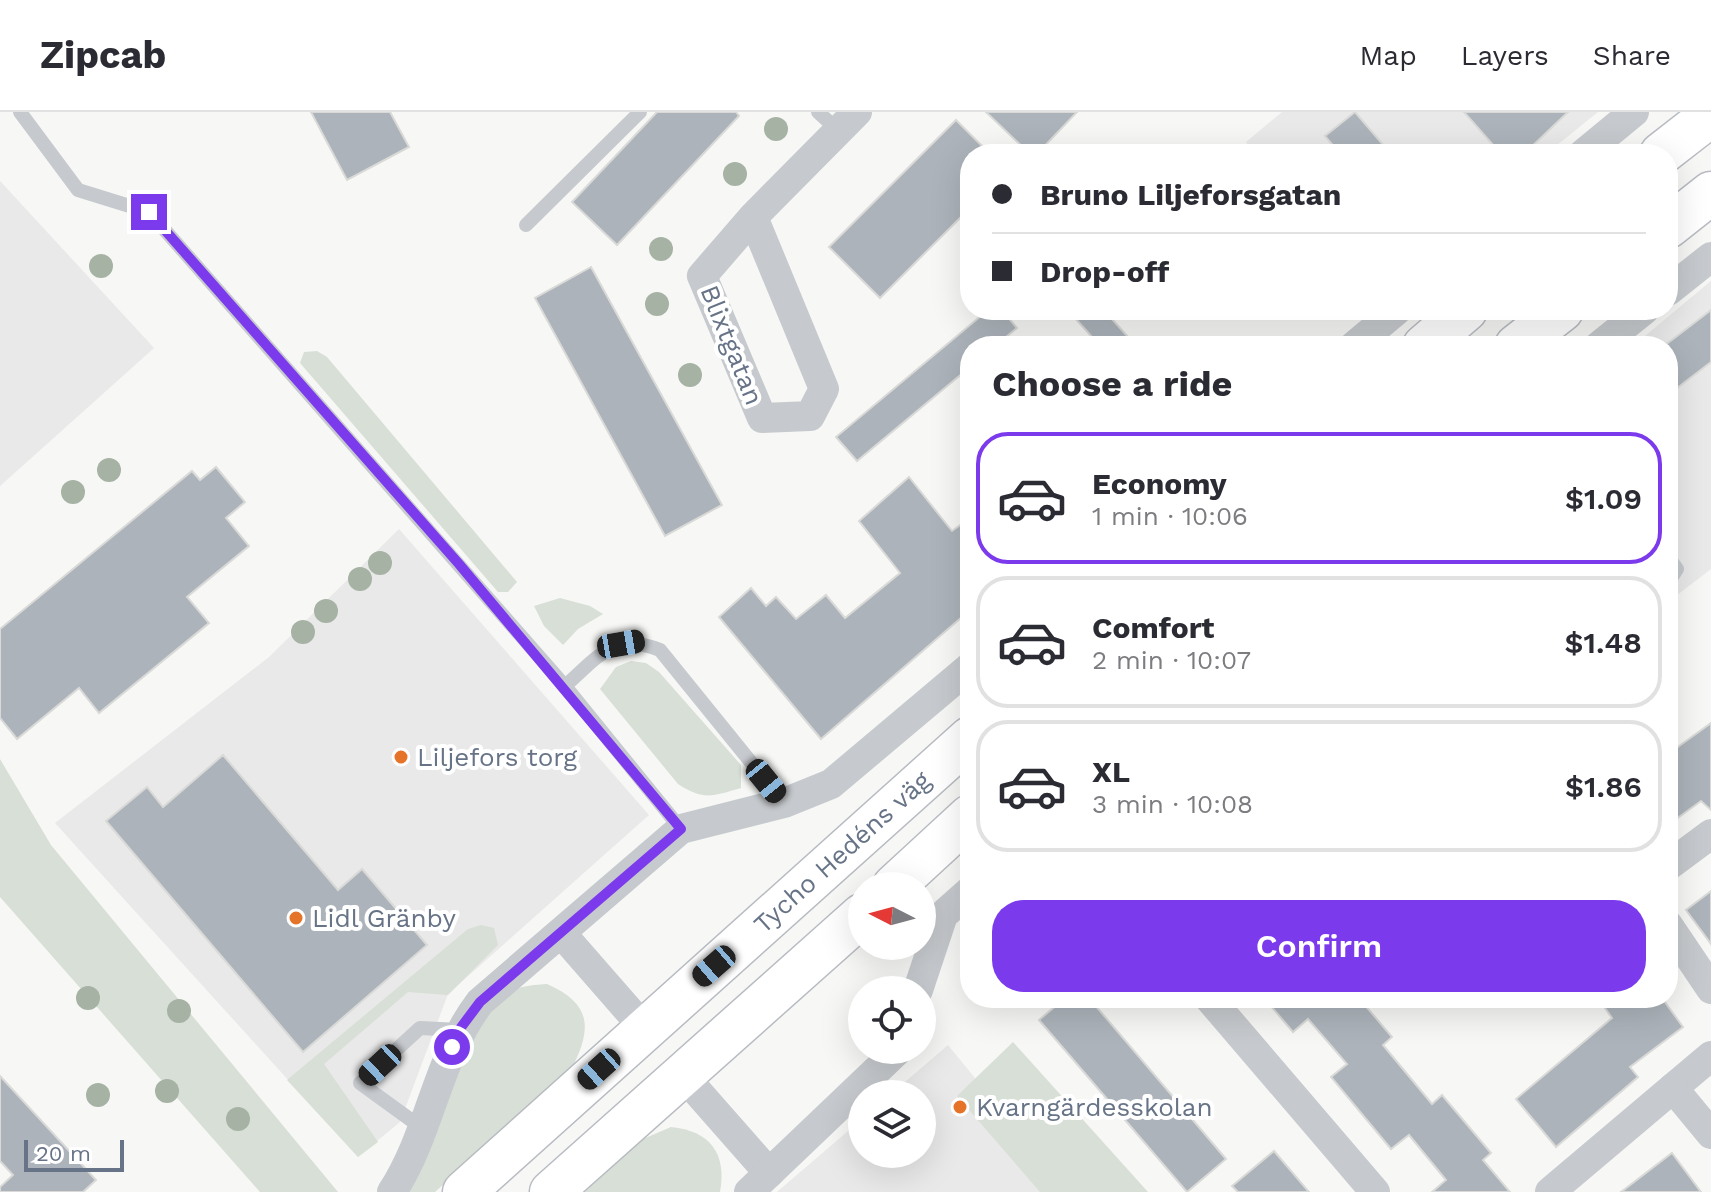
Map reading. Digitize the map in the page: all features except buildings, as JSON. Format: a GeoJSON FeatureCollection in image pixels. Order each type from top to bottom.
{"type":"FeatureCollection","features":[{"type":"Feature","properties":{"kind":"main road"},"geometry":{"type":"LineString","coordinates":[[1674,144],[1711,115]]}},
{"type":"Feature","properties":{"kind":"main road"},"geometry":{"type":"LineString","coordinates":[[1678,219],[1711,193]]}},
{"type":"Feature","properties":{"kind":"main road"},"geometry":{"type":"LineString","coordinates":[[1436,336],[1454,320]]}},
{"type":"Feature","properties":{"kind":"main road"},"geometry":{"type":"LineString","coordinates":[[1529,336],[1549,320]]}},
{"type":"Feature","properties":{"kind":"main road","name":"Tycho Hedéns väg"},"geometry":{"type":"LineString","coordinates":[[464,1192],[960,747]]}},
{"type":"Feature","properties":{"kind":"main road"},"geometry":{"type":"LineString","coordinates":[[909,872],[960,825]]}},
{"type":"Feature","properties":{"kind":"main road"},"geometry":{"type":"LineString","coordinates":[[551,1192],[848,927]]}},
{"type":"Feature","properties":{"kind":"street"},"geometry":{"type":"LineString","coordinates":[[1595,144],[1634,112]]}},
{"type":"Feature","properties":{"kind":"street","name":"Blixtgatan"},"geometry":{"type":"LineString","coordinates":[[753,217],[824,389],[810,416],[762,418],[702,276],[838,118]]}},
{"type":"Feature","properties":{"kind":"street"},"geometry":{"type":"LineString","coordinates":[[1678,283],[1711,257]]}},
{"type":"Feature","properties":{"kind":"street"},"geometry":{"type":"LineString","coordinates":[[1366,336],[1385,320]]}},
{"type":"Feature","properties":{"kind":"street"},"geometry":{"type":"LineString","coordinates":[[1612,336],[1632,320]]}},
{"type":"Feature","properties":{"kind":"street"},"geometry":{"type":"LineString","coordinates":[[392,1192],[413,1157],[459,1030],[480,1002],[681,829],[784,803],[831,784],[960,675]]}},
{"type":"Feature","properties":{"kind":"street"},"geometry":{"type":"LineString","coordinates":[[1678,859],[1711,834]]}},
{"type":"Feature","properties":{"kind":"street"},"geometry":{"type":"LineString","coordinates":[[923,976],[943,915],[960,900]]}},
{"type":"Feature","properties":{"kind":"street"},"geometry":{"type":"LineString","coordinates":[[561,933],[644,1028]]}},
{"type":"Feature","properties":{"kind":"street"},"geometry":{"type":"LineString","coordinates":[[1678,940],[1711,989]]}},
{"type":"Feature","properties":{"kind":"street"},"geometry":{"type":"LineString","coordinates":[[1218,1008],[1375,1192]]}},
{"type":"Feature","properties":{"kind":"street"},"geometry":{"type":"LineString","coordinates":[[1550,1192],[1711,1056]]}},
{"type":"Feature","properties":{"kind":"street"},"geometry":{"type":"LineString","coordinates":[[681,1073],[759,1182],[883,1064]]}},
{"type":"Feature","properties":{"kind":"street"},"geometry":{"type":"LineString","coordinates":[[1673,1088],[1711,1134]]}},
{"type":"Feature","properties":{"kind":"lane"},"geometry":{"type":"LineString","coordinates":[[20,112],[78,190],[149,212],[565,686],[681,829]]}},
{"type":"Feature","properties":{"kind":"lane"},"geometry":{"type":"LineString","coordinates":[[526,225],[640,112]]}},
{"type":"Feature","properties":{"kind":"lane"},"geometry":{"type":"LineString","coordinates":[[565,686],[601,655],[621,644],[638,641],[660,650],[784,803]]}},
{"type":"Feature","properties":{"kind":"lane"},"geometry":{"type":"LineString","coordinates":[[422,1128],[360,1083],[420,1028],[459,1030]]}},
{"type":"Feature","properties":{"kind":"shaded area"},"geometry":{"type":"Polygon","coordinates":[[[1282,112],[1598,112],[1558,144],[1246,142],[1282,112]]]}},
{"type":"Feature","properties":{"kind":"shaded area"},"geometry":{"type":"Polygon","coordinates":[[[0,181],[154,348],[0,486],[0,181]]]}},
{"type":"Feature","properties":{"kind":"shaded area"},"geometry":{"type":"Polygon","coordinates":[[[1711,281],[1711,569],[1678,594],[1678,336],[1645,336],[1664,320],[1678,320],[1678,308],[1711,281]]]}},
{"type":"Feature","properties":{"kind":"shaded area"},"geometry":{"type":"Polygon","coordinates":[[[317,351],[327,357],[517,582],[508,592],[498,592],[300,363],[304,352],[317,351]]]}},
{"type":"Feature","properties":{"kind":"shaded area"},"geometry":{"type":"Polygon","coordinates":[[[399,529],[649,815],[448,994],[400,1122],[358,1157],[55,823],[269,657],[399,529]]]}},
{"type":"Feature","properties":{"kind":"shaded area"},"geometry":{"type":"Polygon","coordinates":[[[560,598],[590,606],[603,614],[578,629],[563,645],[544,626],[534,606],[560,598]]]}},
{"type":"Feature","properties":{"kind":"shaded area"},"geometry":{"type":"Polygon","coordinates":[[[631,661],[646,663],[659,672],[741,765],[741,788],[702,795],[678,784],[600,689],[616,667],[631,661]]]}},
{"type":"Feature","properties":{"kind":"shaded area"},"geometry":{"type":"Polygon","coordinates":[[[0,759],[51,845],[338,1192],[260,1192],[0,897],[0,759]]]}},
{"type":"Feature","properties":{"kind":"shaded area"},"geometry":{"type":"Polygon","coordinates":[[[481,925],[494,928],[498,945],[448,995],[408,992],[324,1064],[378,1142],[358,1157],[287,1080],[468,929],[481,925]]]}},
{"type":"Feature","properties":{"kind":"shaded area"},"geometry":{"type":"Polygon","coordinates":[[[547,984],[573,1000],[584,1018],[583,1041],[572,1068],[435,1192],[407,1192],[450,1083],[479,1027],[512,991],[547,984]]]}},
{"type":"Feature","properties":{"kind":"shaded area"},"geometry":{"type":"Polygon","coordinates":[[[1013,1042],[1148,1192],[1040,1192],[957,1096],[1013,1042]]]}},
{"type":"Feature","properties":{"kind":"shaded area","name":"Kvarngärdesskolan"},"geometry":{"type":"Polygon","coordinates":[[[948,1045],[1068,1192],[777,1192],[848,1131],[848,1168],[936,1168],[936,1080],[907,1080],[926,1064],[936,1064],[936,1055],[948,1045]]]}},
{"type":"Feature","properties":{"kind":"shaded area"},"geometry":{"type":"Polygon","coordinates":[[[671,1127],[696,1133],[713,1146],[721,1166],[720,1192],[585,1192],[643,1139],[671,1127]]]}},
{"type":"Feature","properties":{"kind":"place","name":"Liljefors torg"},"geometry":{"type":"Point","coordinates":[401,757]}},
{"type":"Feature","properties":{"kind":"place","name":"Lidl Gränby"},"geometry":{"type":"Point","coordinates":[296,918]}},
{"type":"Feature","properties":{"kind":"place","name":"Kvarngärdesskolan"},"geometry":{"type":"Point","coordinates":[960,1107]}},
{"type":"Feature","properties":{"kind":"route"},"geometry":{"type":"LineString","coordinates":[[149,212],[565,686],[681,829],[480,1002],[459,1030],[452,1047]]}}]}
